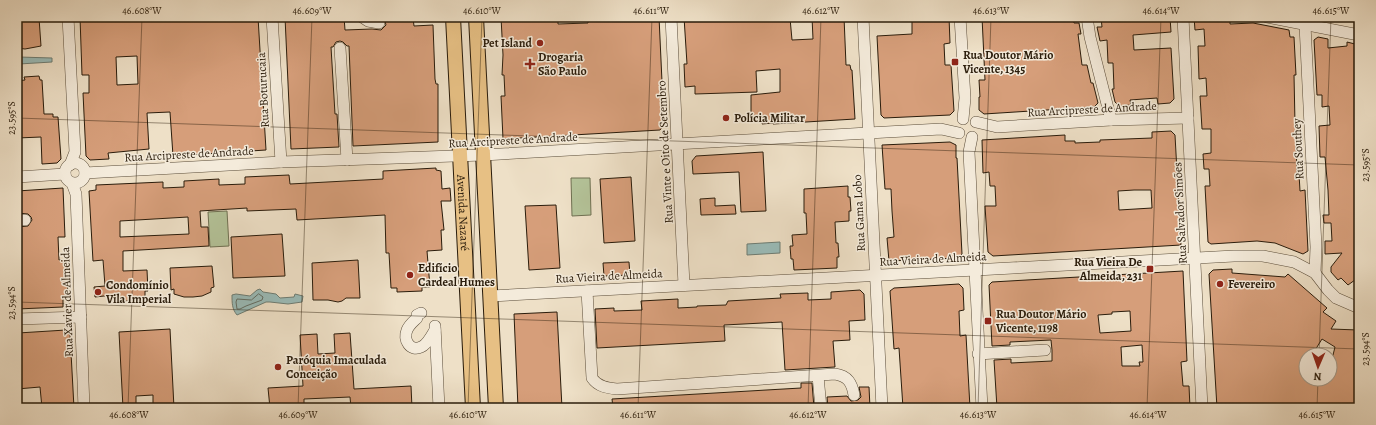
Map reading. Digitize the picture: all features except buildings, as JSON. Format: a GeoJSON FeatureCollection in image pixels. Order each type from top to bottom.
{"type":"FeatureCollection","features":[{"type":"Feature","properties":{"kind":"main road","name":"Avenida Nazaré"},"geometry":{"type":"LineString","coordinates":[[453,17],[473,408]]}},
{"type":"Feature","properties":{"kind":"main road","name":"Avenida Nazaré"},"geometry":{"type":"LineString","coordinates":[[476,17],[496,408]]}},
{"type":"Feature","properties":{"kind":"street","name":"Rua Xavier de Almeida"},"geometry":{"type":"LineString","coordinates":[[68,17],[76,173],[84,408]]}},
{"type":"Feature","properties":{"kind":"street","name":"Rua Boturucaia"},"geometry":{"type":"LineString","coordinates":[[272,17],[280,162]]}},
{"type":"Feature","properties":{"kind":"street"},"geometry":{"type":"LineString","coordinates":[[362,17],[368,21],[379,23]]}},
{"type":"Feature","properties":{"kind":"street","name":"Rua Vinte e Oito de Setembro"},"geometry":{"type":"LineString","coordinates":[[671,17],[684,285]]}},
{"type":"Feature","properties":{"kind":"street","name":"Rua Gama Lobo"},"geometry":{"type":"LineString","coordinates":[[863,17],[882,408]]}},
{"type":"Feature","properties":{"kind":"street"},"geometry":{"type":"LineString","coordinates":[[960,17],[965,98],[968,120],[977,127],[967,136]]}},
{"type":"Feature","properties":{"kind":"street"},"geometry":{"type":"LineString","coordinates":[[1087,17],[1093,50],[1111,120]]}},
{"type":"Feature","properties":{"kind":"street","name":"Rua Salvador Simões"},"geometry":{"type":"LineString","coordinates":[[1183,17],[1202,408]]}},
{"type":"Feature","properties":{"kind":"street"},"geometry":{"type":"LineString","coordinates":[[1267,17],[1359,35]]}},
{"type":"Feature","properties":{"kind":"street","name":"Rua Southey"},"geometry":{"type":"LineString","coordinates":[[1305,25],[1316,247],[1315,272]]}},
{"type":"Feature","properties":{"kind":"street"},"geometry":{"type":"LineString","coordinates":[[340,48],[347,160]]}},
{"type":"Feature","properties":{"kind":"street","name":"Rua Arcipreste de Andrade"},"geometry":{"type":"LineString","coordinates":[[17,177],[171,164],[483,155],[941,129],[968,120],[997,126],[1111,120],[1188,118]]}},
{"type":"Feature","properties":{"kind":"street"},"geometry":{"type":"LineString","coordinates":[[968,120],[958,125],[967,136],[969,152],[976,269],[978,354],[982,408]]}},
{"type":"Feature","properties":{"kind":"street","name":"Rua Arcipreste de Andrade"},"geometry":{"type":"LineString","coordinates":[[941,129],[967,136],[997,126]]}},
{"type":"Feature","properties":{"kind":"street","name":"Rua Vieira de Almeida"},"geometry":{"type":"LineString","coordinates":[[490,296],[976,269],[1263,256],[1294,262],[1315,272],[1336,298],[1359,308]]}},
{"type":"Feature","properties":{"kind":"street"},"geometry":{"type":"LineString","coordinates":[[587,290],[592,378],[596,383],[603,387],[617,389],[841,375],[852,385],[854,395]]}},
{"type":"Feature","properties":{"kind":"street"},"geometry":{"type":"LineString","coordinates":[[421,313],[416,315],[417,318],[407,330],[405,340],[412,347],[423,347],[435,328],[439,408]]}},
{"type":"Feature","properties":{"kind":"street"},"geometry":{"type":"LineString","coordinates":[[17,319],[81,317]]}},
{"type":"Feature","properties":{"kind":"street"},"geometry":{"type":"LineString","coordinates":[[978,354],[1045,350]]}},
{"type":"Feature","properties":{"kind":"street"},"geometry":{"type":"LineString","coordinates":[[818,376],[821,408]]}},
{"type":"Feature","properties":{"kind":"green space"},"geometry":{"type":"Polygon","coordinates":[[[571,178],[590,178],[591,215],[572,216],[571,178]]]}},
{"type":"Feature","properties":{"kind":"green space"},"geometry":{"type":"Polygon","coordinates":[[[227,211],[229,246],[210,247],[208,212],[227,211]]]}},
{"type":"Feature","properties":{"kind":"water"},"geometry":{"type":"Polygon","coordinates":[[[19,57],[52,58],[52,62],[19,64],[19,57]]]}},
{"type":"Feature","properties":{"kind":"water"},"geometry":{"type":"Polygon","coordinates":[[[780,242],[780,253],[747,255],[747,244],[780,242]]]}},
{"type":"Feature","properties":{"kind":"water"},"geometry":{"type":"Polygon","coordinates":[[[260,289],[263,292],[276,294],[280,298],[294,297],[295,294],[303,296],[302,302],[288,304],[266,302],[237,315],[233,308],[232,295],[236,294],[250,296],[260,289]]]}},
{"type":"Feature","properties":{"kind":"place","name":"Pet Island"},"geometry":{"type":"Point","coordinates":[540,43]}},
{"type":"Feature","properties":{"kind":"place","name":"Rua Doutor Mário Vicente, 1345"},"geometry":{"type":"Point","coordinates":[955,62]}},
{"type":"Feature","properties":{"kind":"place","name":"Drogaria São Paulo"},"geometry":{"type":"Point","coordinates":[530,64]}},
{"type":"Feature","properties":{"kind":"place","name":"Polícia Militar"},"geometry":{"type":"Point","coordinates":[726,118]}},
{"type":"Feature","properties":{"kind":"place","name":"Rua Vieira De Almeida, 231"},"geometry":{"type":"Point","coordinates":[1150,269]}},
{"type":"Feature","properties":{"kind":"place","name":"Edifício Cardeal Humes"},"geometry":{"type":"Point","coordinates":[410,275]}},
{"type":"Feature","properties":{"kind":"place","name":"Fevereiro"},"geometry":{"type":"Point","coordinates":[1220,284]}},
{"type":"Feature","properties":{"kind":"place","name":"Condomínio Vila Imperial"},"geometry":{"type":"Point","coordinates":[98,292]}},
{"type":"Feature","properties":{"kind":"place","name":"Rua Doutor Mário Vicente, 1198"},"geometry":{"type":"Point","coordinates":[988,321]}},
{"type":"Feature","properties":{"kind":"place","name":"Paróquia Imaculada Conceição"},"geometry":{"type":"Point","coordinates":[278,367]}}]}
